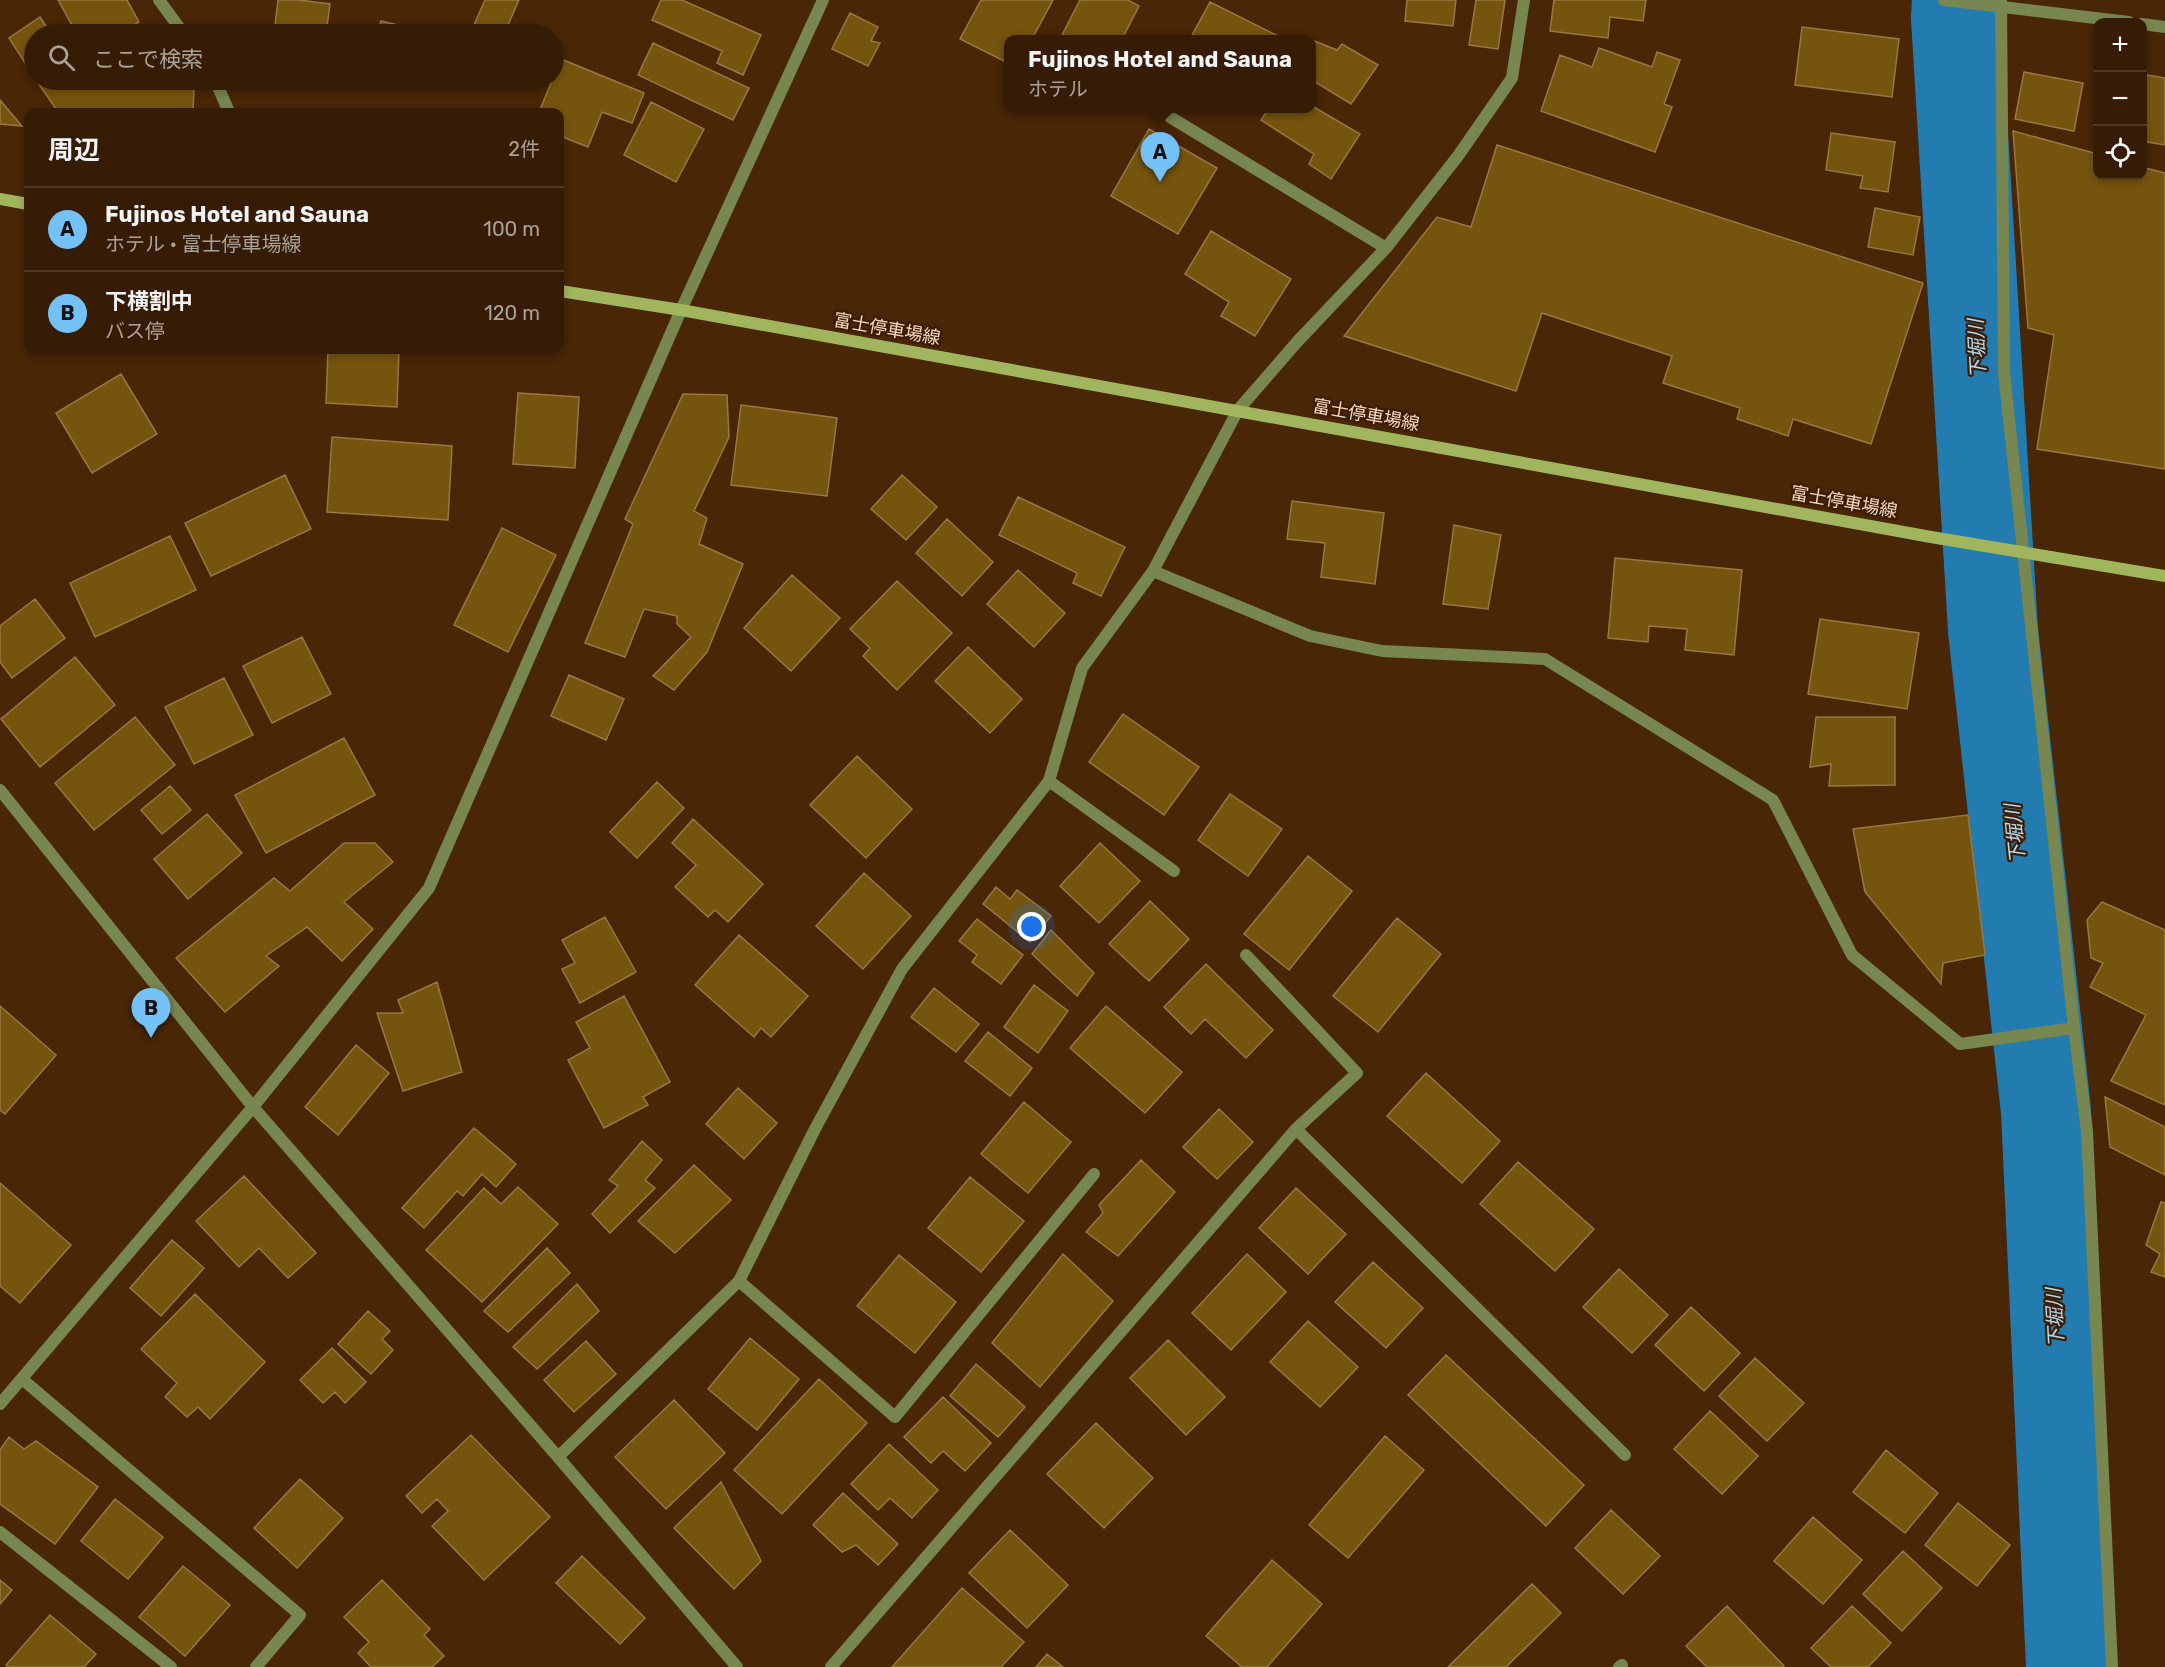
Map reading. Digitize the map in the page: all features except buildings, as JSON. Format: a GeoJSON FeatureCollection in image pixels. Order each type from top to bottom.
{"type":"FeatureCollection","features":[{"type":"Feature","properties":{"kind":"main road"},"geometry":{"type":"LineString","coordinates":[[0,199],[24,203]]}},
{"type":"Feature","properties":{"kind":"main road","name":"富士停車場線"},"geometry":{"type":"LineString","coordinates":[[564,292],[681,310],[1931,537],[2165,576]]}},
{"type":"Feature","properties":{"kind":"street"},"geometry":{"type":"LineString","coordinates":[[159,0],[177,24]]}},
{"type":"Feature","properties":{"kind":"street"},"geometry":{"type":"LineString","coordinates":[[0,1404],[253,1107],[429,888],[681,310],[823,0]]}},
{"type":"Feature","properties":{"kind":"street"},"geometry":{"type":"LineString","coordinates":[[558,1457],[739,1281],[816,1127],[902,969],[1049,781],[1082,668],[1153,571],[1238,410],[1297,342],[1386,248],[1458,156],[1512,78],[1524,0]]}},
{"type":"Feature","properties":{"kind":"street"},"geometry":{"type":"LineString","coordinates":[[1944,0],[2001,3],[2102,18]]}},
{"type":"Feature","properties":{"kind":"street"},"geometry":{"type":"LineString","coordinates":[[2001,3],[2004,372],[2072,1028],[2087,1131],[2112,1667]]}},
{"type":"Feature","properties":{"kind":"street"},"geometry":{"type":"LineString","coordinates":[[2147,25],[2165,27]]}},
{"type":"Feature","properties":{"kind":"street"},"geometry":{"type":"LineString","coordinates":[[219,90],[227,108]]}},
{"type":"Feature","properties":{"kind":"street"},"geometry":{"type":"LineString","coordinates":[[1170,117],[1386,248]]}},
{"type":"Feature","properties":{"kind":"street"},"geometry":{"type":"LineString","coordinates":[[1153,571],[1310,636],[1382,651],[1545,659],[1773,800],[1852,955],[1960,1044],[2072,1028]]}},
{"type":"Feature","properties":{"kind":"street"},"geometry":{"type":"LineString","coordinates":[[1049,781],[1174,871]]}},
{"type":"Feature","properties":{"kind":"street"},"geometry":{"type":"LineString","coordinates":[[0,790],[253,1107],[558,1457],[737,1667]]}},
{"type":"Feature","properties":{"kind":"street"},"geometry":{"type":"LineString","coordinates":[[831,1667],[1296,1129],[1357,1072],[1246,955]]}},
{"type":"Feature","properties":{"kind":"street"},"geometry":{"type":"LineString","coordinates":[[1296,1129],[1625,1455]]}},
{"type":"Feature","properties":{"kind":"street"},"geometry":{"type":"LineString","coordinates":[[739,1281],[895,1417],[1094,1174]]}},
{"type":"Feature","properties":{"kind":"street"},"geometry":{"type":"LineString","coordinates":[[22,1378],[300,1615],[256,1667]]}},
{"type":"Feature","properties":{"kind":"street"},"geometry":{"type":"LineString","coordinates":[[0,1532],[171,1667]]}},
{"type":"Feature","properties":{"kind":"waterway","name":"下堀川"},"geometry":{"type":"LineString","coordinates":[[1957,0],[1956,18],[1993,630],[2046,1111],[2071,1667]]}},
{"type":"Feature","properties":{"kind":"place","name":"Fujinos Hotel and Sauna"},"geometry":{"type":"Point","coordinates":[1160,182]}},
{"type":"Feature","properties":{"kind":"place","name":"下横割中"},"geometry":{"type":"Point","coordinates":[151,1038]}}]}
